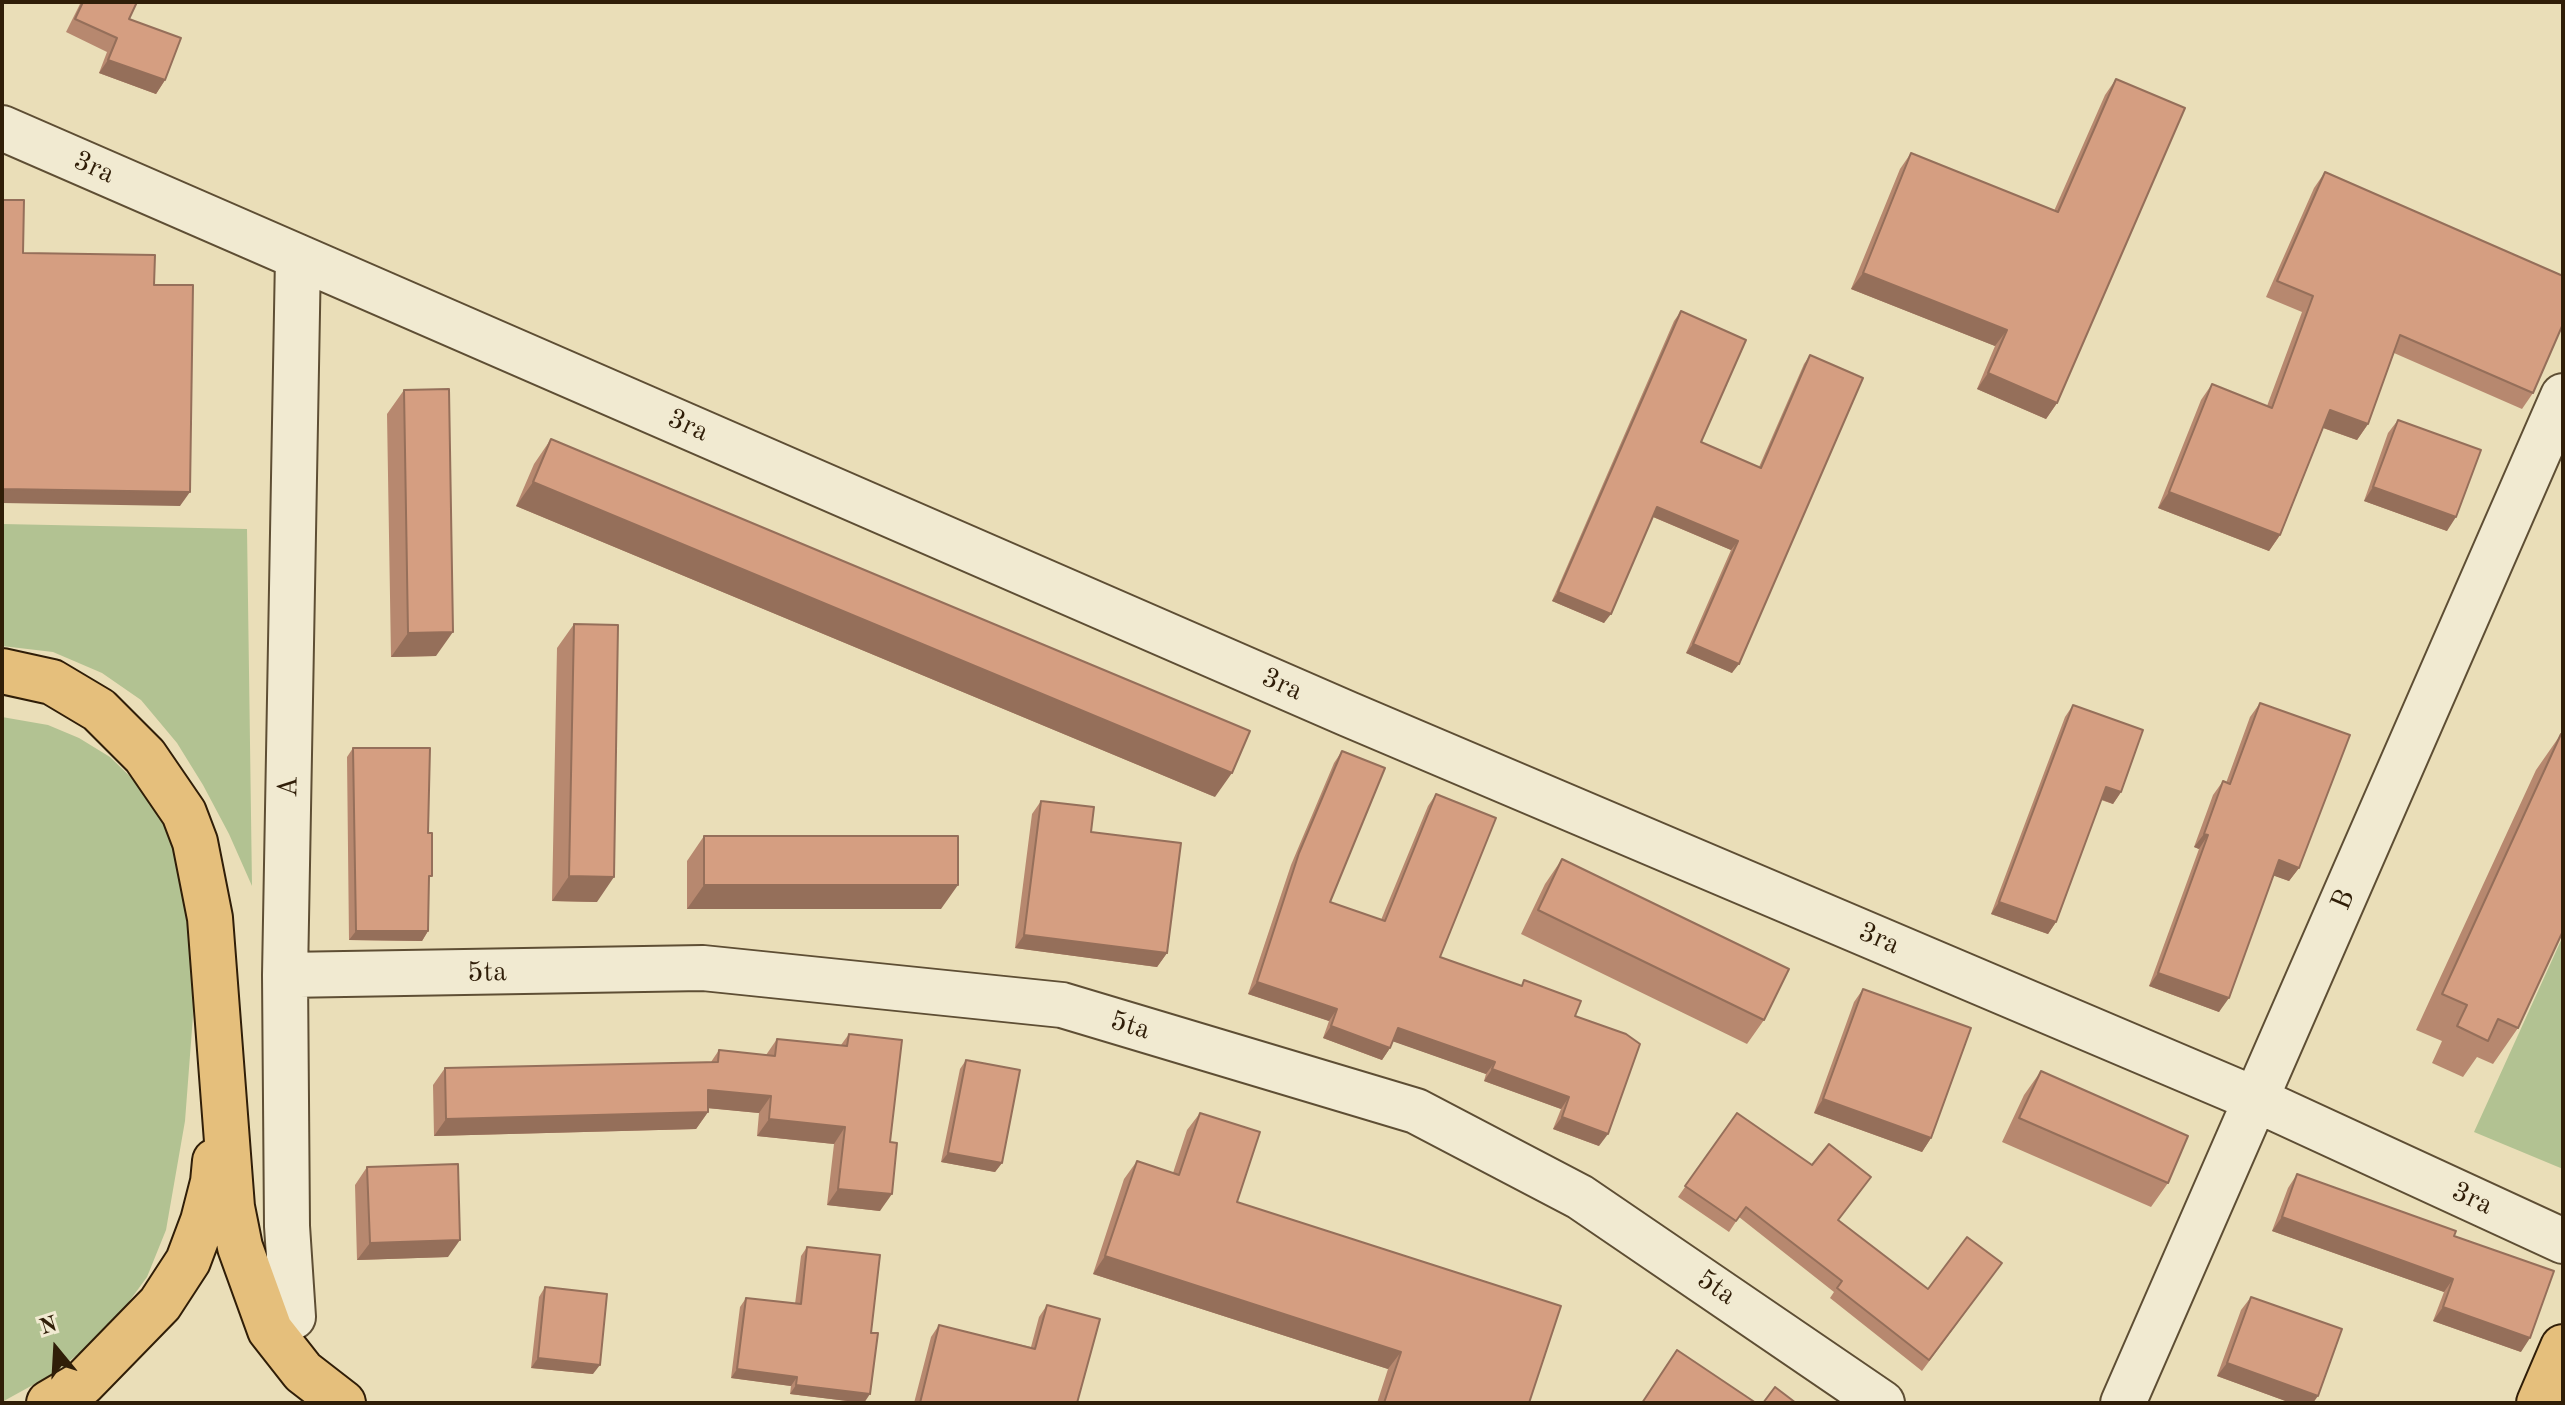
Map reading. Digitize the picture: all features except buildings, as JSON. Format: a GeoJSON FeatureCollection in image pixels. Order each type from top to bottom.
{"type":"FeatureCollection","features":[{"type":"Feature","properties":{"kind":"main road"},"geometry":{"type":"LineString","coordinates":[[2,671],[52,682],[99,710],[145,756],[184,813],[198,854],[210,918],[232,1207],[251,1283],[270,1330],[303,1372],[343,1403]]}},
{"type":"Feature","properties":{"kind":"main road"},"geometry":{"type":"LineString","coordinates":[[2,700],[50,707],[132,741]]}},
{"type":"Feature","properties":{"kind":"main road"},"geometry":{"type":"LineString","coordinates":[[49,1403],[83,1383],[115,1353],[160,1304],[188,1261],[213,1182],[222,1091]]}},
{"type":"Feature","properties":{"kind":"main road"},"geometry":{"type":"LineString","coordinates":[[2539,1403],[2563,1347]]}},
{"type":"Feature","properties":{"kind":"street","name":"3ra"},"geometry":{"type":"LineString","coordinates":[[2,128],[1348,714],[2257,1100],[2563,1241]]}},
{"type":"Feature","properties":{"kind":"street","name":"A"},"geometry":{"type":"LineString","coordinates":[[293,1317],[287,1226],[285,975],[298,257]]}},
{"type":"Feature","properties":{"kind":"street","name":"B"},"geometry":{"type":"LineString","coordinates":[[2123,1403],[2563,396]]}},
{"type":"Feature","properties":{"kind":"street","name":"5ta"},"geometry":{"type":"LineString","coordinates":[[285,975],[703,968],[1062,1005],[1416,1111],[1580,1197],[1882,1403]]}},
{"type":"Feature","properties":{"kind":"green space"},"geometry":{"type":"Polygon","coordinates":[[[2,524],[247,529],[252,886],[203,785],[177,743],[141,700],[102,673],[53,652],[2,646],[2,524]]]}},
{"type":"Feature","properties":{"kind":"green space"},"geometry":{"type":"Polygon","coordinates":[[[2,717],[48,725],[79,738],[110,757],[143,789],[165,820],[181,863],[192,921],[193,1016],[185,1121],[166,1230],[147,1277],[117,1318],[85,1349],[51,1375],[2,1402],[2,717]]]}},
{"type":"Feature","properties":{"kind":"green space"},"geometry":{"type":"Polygon","coordinates":[[[2563,936],[2563,1169],[2474,1132],[2563,936]]]}}]}
